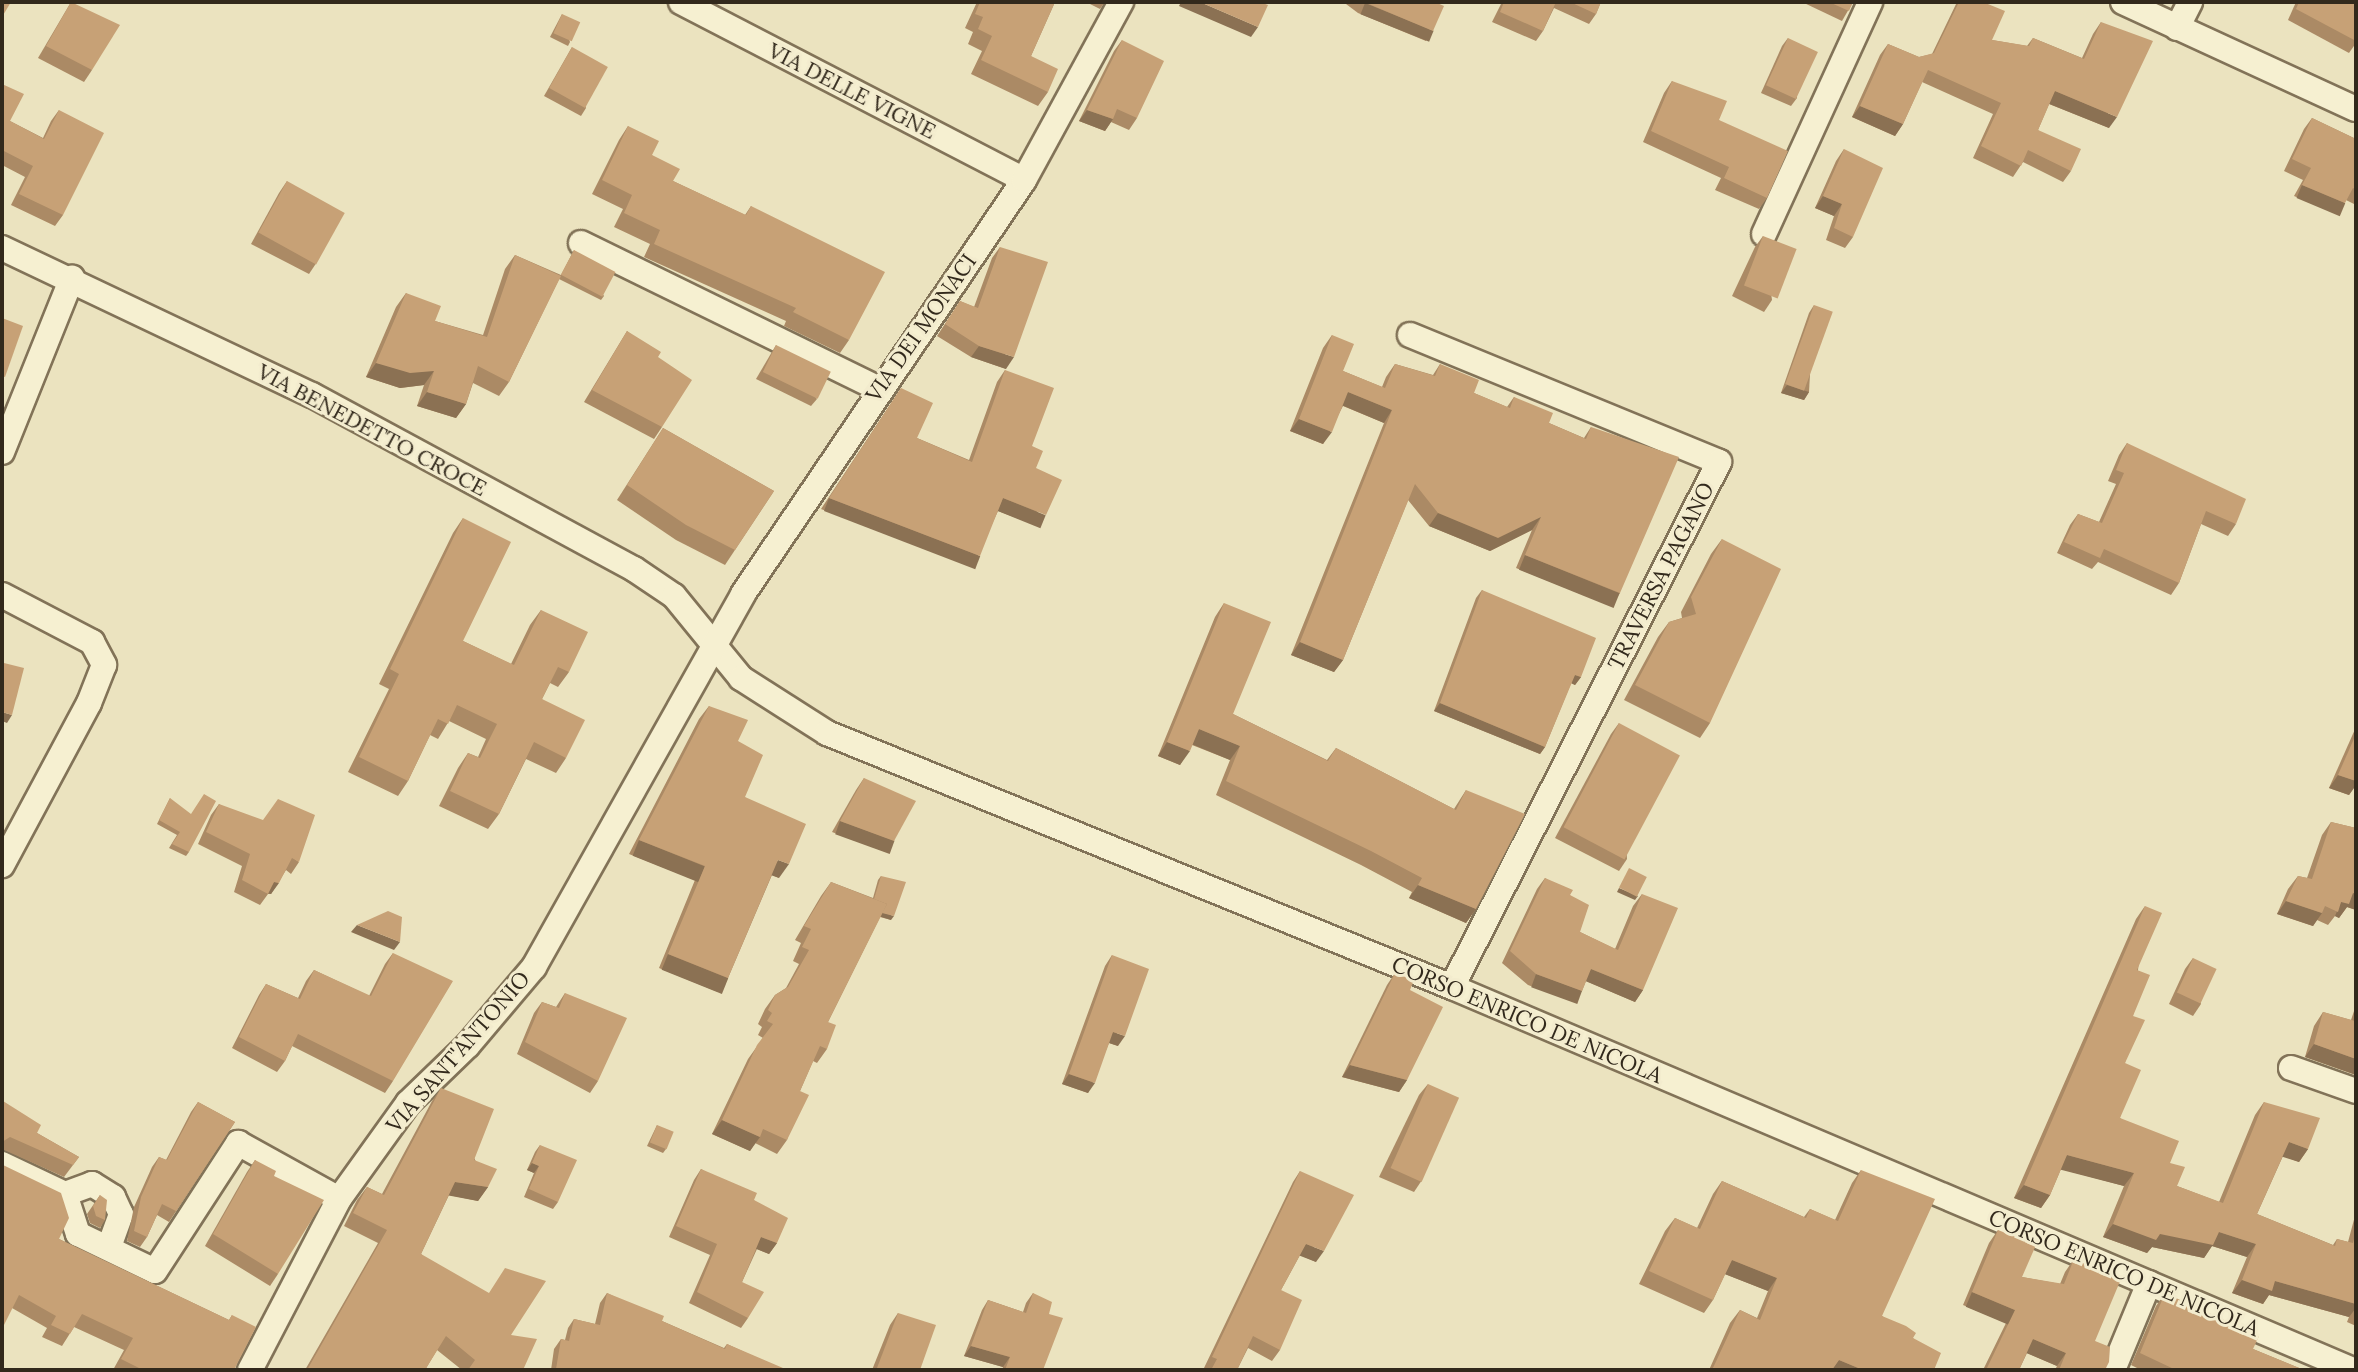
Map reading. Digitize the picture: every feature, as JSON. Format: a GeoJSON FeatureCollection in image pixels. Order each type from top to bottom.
{"type":"FeatureCollection","features":[{"type":"Feature","properties":{"kind":"street","name":"VIA DELLE VIGNE"},"geometry":{"type":"LineString","coordinates":[[681,2],[1024,180]]}},
{"type":"Feature","properties":{"kind":"street","name":"VIA DEI MONACI"},"geometry":{"type":"LineString","coordinates":[[714,650],[743,594],[879,389],[1024,180],[1121,2]]}},
{"type":"Feature","properties":{"kind":"street"},"geometry":{"type":"LineString","coordinates":[[1764,234],[1870,2]]}},
{"type":"Feature","properties":{"kind":"street"},"geometry":{"type":"LineString","coordinates":[[2123,2],[2356,109]]}},
{"type":"Feature","properties":{"kind":"street"},"geometry":{"type":"LineString","coordinates":[[2177,28],[2190,2]]}},
{"type":"Feature","properties":{"kind":"street"},"geometry":{"type":"LineString","coordinates":[[581,243],[879,389]]}},
{"type":"Feature","properties":{"kind":"street","name":"VIA BENEDETTO CROCE"},"geometry":{"type":"LineString","coordinates":[[2,248],[72,278],[312,395],[634,569],[674,596],[714,650]]}},
{"type":"Feature","properties":{"kind":"street"},"geometry":{"type":"LineString","coordinates":[[2,452],[72,278]]}},
{"type":"Feature","properties":{"kind":"street","name":"TRAVERSA PAGANO"},"geometry":{"type":"LineString","coordinates":[[1410,335],[1719,462],[1452,987]]}},
{"type":"Feature","properties":{"kind":"street"},"geometry":{"type":"LineString","coordinates":[[2,595],[92,642],[104,665],[89,703],[2,865]]}},
{"type":"Feature","properties":{"kind":"street","name":"CORSO ENRICO DE NICOLA"},"geometry":{"type":"LineString","coordinates":[[714,650],[751,685],[827,733],[1452,987],[2353,1370]]}},
{"type":"Feature","properties":{"kind":"street","name":"VIA SANT'ANTONIO"},"geometry":{"type":"LineString","coordinates":[[250,1370],[339,1199],[408,1103],[468,1045],[534,967],[714,650]]}},
{"type":"Feature","properties":{"kind":"street"},"geometry":{"type":"LineString","coordinates":[[2291,1068],[2356,1091]]}},
{"type":"Feature","properties":{"kind":"street"},"geometry":{"type":"LineString","coordinates":[[65,1194],[78,1234],[155,1271],[238,1143],[339,1199]]}},
{"type":"Feature","properties":{"kind":"street"},"geometry":{"type":"LineString","coordinates":[[2,1164],[65,1194],[92,1184],[113,1197],[121,1214],[109,1247]]}},
{"type":"Feature","properties":{"kind":"street"},"geometry":{"type":"LineString","coordinates":[[2113,1370],[2149,1283]]}},
{"type":"Feature","properties":{"kind":"building"},"geometry":{"type":"Polygon","coordinates":[[[2,2],[11,2],[2,17],[2,2]]]}},
{"type":"Feature","properties":{"kind":"building"},"geometry":{"type":"Polygon","coordinates":[[[71,2],[120,25],[92,70],[46,46],[71,2]]]}},
{"type":"Feature","properties":{"kind":"building"},"geometry":{"type":"Polygon","coordinates":[[[980,2],[1055,2],[1031,56],[1058,69],[1048,92],[981,60],[992,36],[978,29],[983,17],[975,14],[980,2]]]}},
{"type":"Feature","properties":{"kind":"building"},"geometry":{"type":"Polygon","coordinates":[[[1200,2],[1260,2],[1268,5],[1258,27],[1200,2]]]}},
{"type":"Feature","properties":{"kind":"building"},"geometry":{"type":"Polygon","coordinates":[[[1364,2],[1435,2],[1444,6],[1433,31],[1364,2]]]}},
{"type":"Feature","properties":{"kind":"building"},"geometry":{"type":"Polygon","coordinates":[[[1504,2],[1556,2],[1543,31],[1500,12],[1504,2]]]}},
{"type":"Feature","properties":{"kind":"building"},"geometry":{"type":"Polygon","coordinates":[[[1570,2],[1601,2],[1596,14],[1570,2]]]}},
{"type":"Feature","properties":{"kind":"building"},"geometry":{"type":"Polygon","coordinates":[[[1829,2],[1853,2],[1849,11],[1829,2]]]}},
{"type":"Feature","properties":{"kind":"building"},"geometry":{"type":"Polygon","coordinates":[[[1959,2],[1983,2],[2005,11],[1992,40],[2029,46],[2033,38],[2084,59],[2101,22],[2153,41],[2117,117],[2055,91],[2038,130],[2081,149],[2071,171],[2028,150],[2021,166],[1981,146],[2001,103],[1928,70],[1903,124],[1860,106],[1888,44],[1919,57],[1934,53],[1959,2]]]}},
{"type":"Feature","properties":{"kind":"building"},"geometry":{"type":"Polygon","coordinates":[[[2299,2],[2356,2],[2356,41],[2296,9],[2299,2]]]}},
{"type":"Feature","properties":{"kind":"building"},"geometry":{"type":"Polygon","coordinates":[[[562,14],[580,22],[572,41],[553,33],[562,14]]]}},
{"type":"Feature","properties":{"kind":"building"},"geometry":{"type":"Polygon","coordinates":[[[1788,38],[1818,52],[1796,99],[1766,85],[1788,38]]]}},
{"type":"Feature","properties":{"kind":"building"},"geometry":{"type":"Polygon","coordinates":[[[1122,40],[1164,61],[1137,118],[1117,109],[1113,119],[1087,110],[1122,40]]]}},
{"type":"Feature","properties":{"kind":"building"},"geometry":{"type":"Polygon","coordinates":[[[572,47],[608,67],[585,108],[549,88],[572,47]]]}},
{"type":"Feature","properties":{"kind":"building"},"geometry":{"type":"Polygon","coordinates":[[[1672,81],[1727,101],[1719,120],[1788,151],[1767,198],[1724,178],[1729,167],[1651,131],[1672,81]]]}},
{"type":"Feature","properties":{"kind":"building"},"geometry":{"type":"Polygon","coordinates":[[[2,84],[24,94],[10,121],[44,139],[59,110],[104,133],[63,215],[19,194],[33,166],[2,150],[2,84]]]}},
{"type":"Feature","properties":{"kind":"building"},"geometry":{"type":"Polygon","coordinates":[[[2312,118],[2356,139],[2356,190],[2353,188],[2345,203],[2302,185],[2311,168],[2292,159],[2312,118]]]}},
{"type":"Feature","properties":{"kind":"building"},"geometry":{"type":"Polygon","coordinates":[[[628,126],[659,141],[652,155],[680,169],[673,181],[746,215],[751,206],[885,272],[849,340],[793,312],[796,308],[654,244],[660,230],[624,213],[632,195],[602,180],[628,126]]]}},
{"type":"Feature","properties":{"kind":"building"},"geometry":{"type":"Polygon","coordinates":[[[1844,149],[1883,168],[1853,237],[1834,228],[1842,204],[1823,196],[1844,149]]]}},
{"type":"Feature","properties":{"kind":"building"},"geometry":{"type":"Polygon","coordinates":[[[287,181],[345,213],[316,265],[258,233],[287,181]]]}},
{"type":"Feature","properties":{"kind":"building"},"geometry":{"type":"Polygon","coordinates":[[[1763,236],[1797,249],[1778,298],[1744,285],[1763,236]]]}},
{"type":"Feature","properties":{"kind":"building"},"geometry":{"type":"Polygon","coordinates":[[[1000,247],[1048,262],[1014,357],[979,346],[945,324],[960,301],[978,308],[1000,247]]]}},
{"type":"Feature","properties":{"kind":"building"},"geometry":{"type":"Polygon","coordinates":[[[574,250],[615,272],[602,297],[561,275],[574,250]]]}},
{"type":"Feature","properties":{"kind":"building"},"geometry":{"type":"Polygon","coordinates":[[[515,255],[561,276],[509,382],[478,366],[466,404],[427,392],[434,371],[410,373],[376,363],[406,293],[441,306],[435,321],[487,337],[515,255]]]}},
{"type":"Feature","properties":{"kind":"building"},"geometry":{"type":"Polygon","coordinates":[[[1814,305],[1833,312],[1804,391],[1785,384],[1814,305]]]}},
{"type":"Feature","properties":{"kind":"building"},"geometry":{"type":"Polygon","coordinates":[[[2,318],[23,326],[5,377],[2,376],[2,318]]]}},
{"type":"Feature","properties":{"kind":"building"},"geometry":{"type":"Polygon","coordinates":[[[627,331],[661,352],[658,357],[692,380],[662,427],[592,390],[627,331]]]}},
{"type":"Feature","properties":{"kind":"building"},"geometry":{"type":"Polygon","coordinates":[[[1332,335],[1354,344],[1343,371],[1385,388],[1395,364],[1435,376],[1440,364],[1479,380],[1474,393],[1510,408],[1514,397],[1553,413],[1549,423],[1586,439],[1591,427],[1679,457],[1620,593],[1525,555],[1541,517],[1498,538],[1438,513],[1415,484],[1343,660],[1300,642],[1392,410],[1348,392],[1332,432],[1299,419],[1332,335]]]}},
{"type":"Feature","properties":{"kind":"building"},"geometry":{"type":"Polygon","coordinates":[[[776,345],[831,372],[818,399],[763,372],[776,345]]]}},
{"type":"Feature","properties":{"kind":"building"},"geometry":{"type":"Polygon","coordinates":[[[1005,370],[1054,388],[1032,446],[1043,451],[1036,468],[1062,480],[1046,515],[1003,498],[980,556],[829,498],[901,388],[933,403],[917,438],[972,462],[1005,370]]]}},
{"type":"Feature","properties":{"kind":"building"},"geometry":{"type":"Polygon","coordinates":[[[663,428],[774,491],[735,550],[686,525],[627,485],[663,428]]]}},
{"type":"Feature","properties":{"kind":"building"},"geometry":{"type":"Polygon","coordinates":[[[2127,443],[2246,499],[2236,524],[2206,511],[2179,583],[2104,549],[2100,558],[2064,542],[2078,514],[2102,523],[2124,473],[2116,470],[2127,443]]]}},
{"type":"Feature","properties":{"kind":"building"},"geometry":{"type":"Polygon","coordinates":[[[463,518],[511,542],[463,641],[514,665],[541,610],[588,632],[569,672],[558,667],[542,699],[585,720],[566,758],[534,742],[499,814],[450,791],[468,753],[480,758],[497,724],[457,705],[448,724],[438,719],[408,781],[359,757],[399,674],[390,669],[463,518]]]}},
{"type":"Feature","properties":{"kind":"building"},"geometry":{"type":"Polygon","coordinates":[[[1722,539],[1781,569],[1710,723],[1635,685],[1669,622],[1696,614],[1691,597],[1722,539]]]}},
{"type":"Feature","properties":{"kind":"building"},"geometry":{"type":"Polygon","coordinates":[[[1482,590],[1596,638],[1581,677],[1575,675],[1545,747],[1440,703],[1482,590]]]}},
{"type":"Feature","properties":{"kind":"building"},"geometry":{"type":"Polygon","coordinates":[[[1224,603],[1271,622],[1233,714],[1328,761],[1336,748],[1456,810],[1466,790],[1525,814],[1476,909],[1418,885],[1422,878],[1226,781],[1240,746],[1199,729],[1190,751],[1167,742],[1224,603]]]}},
{"type":"Feature","properties":{"kind":"building"},"geometry":{"type":"Polygon","coordinates":[[[4,663],[24,668],[12,715],[2,712],[4,663]]]}},
{"type":"Feature","properties":{"kind":"building"},"geometry":{"type":"Polygon","coordinates":[[[709,706],[748,720],[738,741],[763,755],[745,797],[806,824],[789,864],[778,860],[728,978],[668,954],[705,866],[639,840],[709,706]]]}},
{"type":"Feature","properties":{"kind":"building"},"geometry":{"type":"Polygon","coordinates":[[[1619,723],[1680,755],[1625,860],[1564,827],[1619,723]]]}},
{"type":"Feature","properties":{"kind":"building"},"geometry":{"type":"Polygon","coordinates":[[[2356,734],[2356,781],[2338,775],[2356,734]]]}},
{"type":"Feature","properties":{"kind":"building"},"geometry":{"type":"Polygon","coordinates":[[[864,778],[916,801],[894,841],[840,821],[864,778]]]}},
{"type":"Feature","properties":{"kind":"building"},"geometry":{"type":"Polygon","coordinates":[[[204,794],[216,801],[189,852],[172,844],[180,832],[159,820],[170,798],[191,814],[204,794]]]}},
{"type":"Feature","properties":{"kind":"building"},"geometry":{"type":"Polygon","coordinates":[[[278,799],[315,815],[299,862],[292,858],[279,883],[274,882],[268,894],[242,880],[250,854],[206,832],[219,804],[263,820],[278,799]]]}},
{"type":"Feature","properties":{"kind":"building"},"geometry":{"type":"Polygon","coordinates":[[[2331,822],[2356,828],[2356,894],[2353,893],[2349,904],[2341,902],[2338,912],[2325,906],[2322,913],[2286,901],[2298,876],[2312,879],[2331,822]]]}},
{"type":"Feature","properties":{"kind":"building"},"geometry":{"type":"Polygon","coordinates":[[[1629,868],[1647,877],[1637,897],[1619,888],[1629,868]]]}},
{"type":"Feature","properties":{"kind":"building"},"geometry":{"type":"Polygon","coordinates":[[[881,876],[906,882],[894,916],[882,913],[887,904],[874,899],[881,876]]]}},
{"type":"Feature","properties":{"kind":"building"},"geometry":{"type":"Polygon","coordinates":[[[1545,878],[1573,890],[1570,895],[1589,905],[1580,932],[1618,950],[1642,894],[1678,908],[1643,990],[1591,969],[1582,991],[1536,974],[1510,951],[1545,878]]]}},
{"type":"Feature","properties":{"kind":"building"},"geometry":{"type":"Polygon","coordinates":[[[831,882],[887,904],[828,1022],[836,1025],[827,1049],[820,1046],[800,1091],[809,1095],[787,1140],[763,1129],[760,1137],[722,1120],[757,1045],[773,1024],[767,1021],[772,1013],[768,1010],[775,995],[788,987],[809,950],[802,947],[811,929],[804,926],[831,882]]]}},
{"type":"Feature","properties":{"kind":"building"},"geometry":{"type":"Polygon","coordinates":[[[2145,906],[2162,913],[2137,970],[2150,975],[2133,1016],[2145,1020],[2125,1063],[2141,1070],[2120,1118],[2179,1141],[2170,1163],[2185,1167],[2177,1186],[2223,1203],[2264,1102],[2320,1118],[2308,1149],[2289,1142],[2257,1214],[2335,1246],[2337,1239],[2353,1243],[2356,1231],[2356,1304],[2275,1281],[2272,1291],[2242,1280],[2256,1244],[2219,1232],[2213,1245],[2160,1234],[2156,1240],[2113,1224],[2134,1173],[2067,1155],[2050,1195],[2024,1185],[2145,906]]]}},
{"type":"Feature","properties":{"kind":"building"},"geometry":{"type":"Polygon","coordinates":[[[388,911],[402,917],[400,942],[357,925],[388,911]]]}},
{"type":"Feature","properties":{"kind":"building"},"geometry":{"type":"Polygon","coordinates":[[[393,953],[453,981],[393,1081],[298,1034],[285,1061],[239,1037],[266,984],[300,999],[314,970],[371,996],[393,953]]]}},
{"type":"Feature","properties":{"kind":"building"},"geometry":{"type":"Polygon","coordinates":[[[1112,955],[1149,969],[1125,1036],[1113,1032],[1095,1083],[1069,1074],[1112,955]]]}},
{"type":"Feature","properties":{"kind":"building"},"geometry":{"type":"Polygon","coordinates":[[[2193,958],[2217,969],[2201,1003],[2177,992],[2193,958]]]}},
{"type":"Feature","properties":{"kind":"building"},"geometry":{"type":"Polygon","coordinates":[[[1395,973],[1414,980],[1410,990],[1443,1007],[1407,1080],[1350,1065],[1395,973]]]}},
{"type":"Feature","properties":{"kind":"building"},"geometry":{"type":"Polygon","coordinates":[[[565,993],[627,1018],[598,1081],[525,1042],[542,1002],[559,1008],[565,993]]]}},
{"type":"Feature","properties":{"kind":"building"},"geometry":{"type":"Polygon","coordinates":[[[2323,1012],[2356,1019],[2356,1059],[2314,1044],[2323,1012]]]}},
{"type":"Feature","properties":{"kind":"building"},"geometry":{"type":"Polygon","coordinates":[[[1428,1084],[1459,1098],[1422,1182],[1391,1168],[1428,1084]]]}},
{"type":"Feature","properties":{"kind":"building"},"geometry":{"type":"Polygon","coordinates":[[[441,1088],[494,1109],[474,1160],[497,1169],[488,1187],[455,1182],[421,1254],[489,1293],[505,1268],[546,1281],[511,1335],[537,1339],[523,1370],[468,1370],[475,1360],[446,1336],[425,1370],[307,1370],[387,1230],[353,1213],[367,1187],[384,1195],[441,1088]]]}},
{"type":"Feature","properties":{"kind":"building"},"geometry":{"type":"Polygon","coordinates":[[[3,1101],[41,1125],[37,1133],[79,1157],[73,1165],[10,1137],[2,1142],[3,1101]]]}},
{"type":"Feature","properties":{"kind":"building"},"geometry":{"type":"Polygon","coordinates":[[[198,1102],[235,1122],[176,1211],[162,1204],[147,1237],[134,1231],[141,1197],[159,1157],[167,1160],[198,1102]]]}},
{"type":"Feature","properties":{"kind":"building"},"geometry":{"type":"Polygon","coordinates":[[[657,1125],[674,1132],[667,1149],[650,1143],[657,1125]]]}},
{"type":"Feature","properties":{"kind":"building"},"geometry":{"type":"Polygon","coordinates":[[[540,1145],[577,1160],[558,1202],[529,1189],[539,1166],[532,1163],[540,1145]]]}},
{"type":"Feature","properties":{"kind":"building"},"geometry":{"type":"Polygon","coordinates":[[[255,1160],[276,1171],[274,1176],[324,1200],[278,1274],[213,1234],[255,1160]]]}},
{"type":"Feature","properties":{"kind":"building"},"geometry":{"type":"Polygon","coordinates":[[[2,1161],[3,1165],[61,1193],[69,1218],[59,1239],[229,1320],[232,1315],[256,1327],[234,1370],[143,1370],[121,1359],[133,1338],[82,1314],[70,1334],[51,1325],[56,1316],[19,1295],[2,1329],[2,1161]]]}},
{"type":"Feature","properties":{"kind":"building"},"geometry":{"type":"Polygon","coordinates":[[[701,1169],[757,1193],[754,1200],[788,1218],[777,1243],[761,1237],[742,1282],[764,1292],[748,1318],[697,1292],[717,1244],[676,1226],[701,1169]]]}},
{"type":"Feature","properties":{"kind":"building"},"geometry":{"type":"Polygon","coordinates":[[[1861,1170],[1935,1199],[1882,1316],[1906,1326],[1916,1333],[1913,1338],[1941,1353],[1934,1370],[1863,1370],[1839,1360],[1832,1370],[1712,1370],[1740,1310],[1760,1320],[1777,1278],[1732,1260],[1713,1300],[1649,1271],[1675,1218],[1700,1229],[1722,1181],[1806,1218],[1810,1209],[1838,1221],[1861,1170]]]}},
{"type":"Feature","properties":{"kind":"building"},"geometry":{"type":"Polygon","coordinates":[[[1300,1171],[1354,1195],[1324,1251],[1306,1244],[1281,1290],[1302,1300],[1280,1350],[1253,1336],[1237,1370],[1211,1370],[1217,1359],[1212,1357],[1300,1171]]]}},
{"type":"Feature","properties":{"kind":"building"},"geometry":{"type":"Polygon","coordinates":[[[100,1195],[107,1200],[105,1220],[96,1216],[93,1206],[100,1195]]]}},
{"type":"Feature","properties":{"kind":"building"},"geometry":{"type":"Polygon","coordinates":[[[1998,1230],[2036,1245],[2022,1277],[2064,1284],[2074,1259],[2121,1279],[2095,1341],[2110,1347],[2105,1370],[2059,1370],[2066,1353],[2033,1339],[2019,1370],[1986,1370],[2015,1310],[1972,1292],[1998,1230]]]}},
{"type":"Feature","properties":{"kind":"building"},"geometry":{"type":"Polygon","coordinates":[[[607,1293],[664,1316],[662,1321],[725,1349],[727,1344],[783,1370],[556,1369],[561,1339],[569,1341],[574,1319],[600,1325],[607,1293]]]}},
{"type":"Feature","properties":{"kind":"building"},"geometry":{"type":"Polygon","coordinates":[[[1033,1293],[1052,1302],[1049,1314],[1063,1318],[1043,1370],[1005,1370],[1010,1357],[971,1346],[988,1300],[1026,1313],[1033,1293]]]}},
{"type":"Feature","properties":{"kind":"building"},"geometry":{"type":"Polygon","coordinates":[[[2165,1293],[2259,1336],[2253,1349],[2304,1370],[2176,1370],[2140,1353],[2165,1293]]]}},
{"type":"Feature","properties":{"kind":"building"},"geometry":{"type":"Polygon","coordinates":[[[898,1313],[936,1325],[920,1370],[877,1368],[898,1313]]]}}]}
